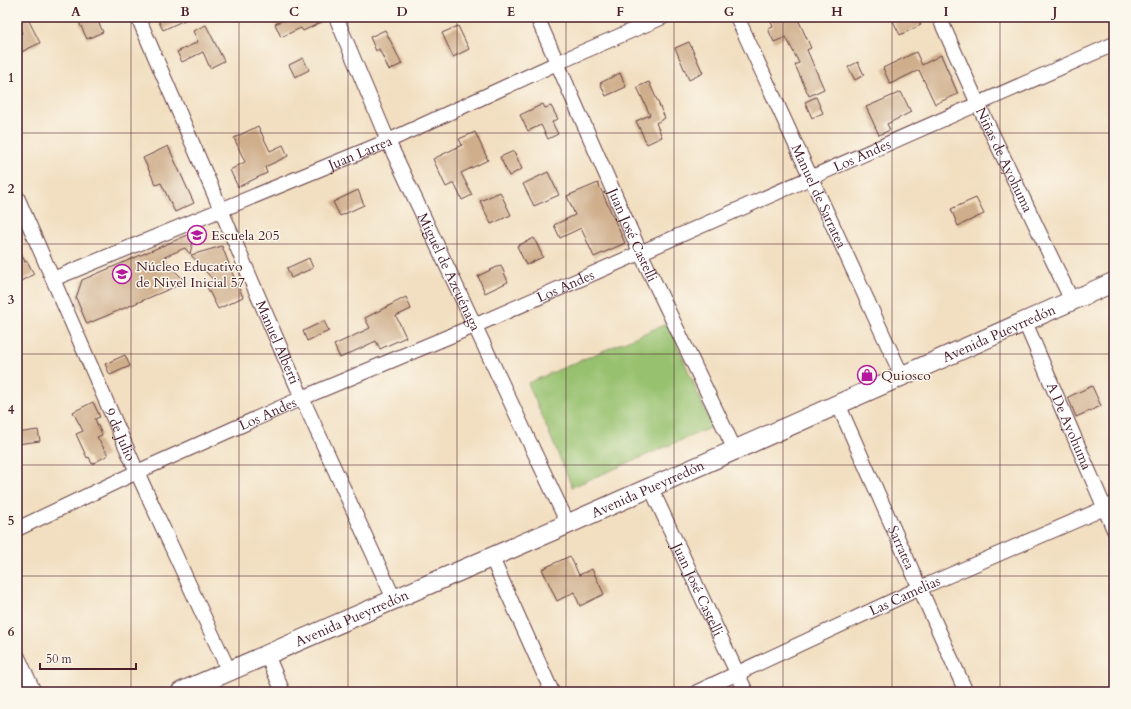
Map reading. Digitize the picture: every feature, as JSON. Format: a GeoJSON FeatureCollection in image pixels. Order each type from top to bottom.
{"type":"FeatureCollection","features":[{"type":"Feature","properties":{"kind":"main road","name":"Avenida Pueyrredón"},"geometry":{"type":"LineString","coordinates":[[181,692],[491,556],[568,524],[650,486],[735,450],[1114,282]]}},
{"type":"Feature","properties":{"kind":"street","name":"Manuel Alberti"},"geometry":{"type":"LineString","coordinates":[[138,17],[302,398],[394,599]]}},
{"type":"Feature","properties":{"kind":"street","name":"Miguel de Azcuénaga"},"geometry":{"type":"LineString","coordinates":[[336,17],[388,141],[568,524]]}},
{"type":"Feature","properties":{"kind":"street","name":"Juan José Castelli"},"geometry":{"type":"LineString","coordinates":[[537,17],[640,252],[735,450]]}},
{"type":"Feature","properties":{"kind":"street","name":"Juan Larrea"},"geometry":{"type":"LineString","coordinates":[[54,280],[388,141],[557,63],[662,17]]}},
{"type":"Feature","properties":{"kind":"street","name":"Manuel de Sarratea"},"geometry":{"type":"LineString","coordinates":[[737,17],[902,376]]}},
{"type":"Feature","properties":{"kind":"street","name":"Niñas de Ayohuma"},"geometry":{"type":"LineString","coordinates":[[939,17],[978,104],[1072,301]]}},
{"type":"Feature","properties":{"kind":"street","name":"Los Andes"},"geometry":{"type":"LineString","coordinates":[[17,529],[137,472],[302,398],[474,326],[811,176],[1114,44]]}},
{"type":"Feature","properties":{"kind":"street","name":"9 de Julio"},"geometry":{"type":"LineString","coordinates":[[17,197],[137,472],[229,671]]}},
{"type":"Feature","properties":{"kind":"street","name":"A De Ayohuma"},"geometry":{"type":"LineString","coordinates":[[1025,322],[1109,506],[1114,530]]}},
{"type":"Feature","properties":{"kind":"street","name":"Sarratea"},"geometry":{"type":"LineString","coordinates":[[838,404],[966,692]]}},
{"type":"Feature","properties":{"kind":"street","name":"Juan José Castelli"},"geometry":{"type":"LineString","coordinates":[[650,486],[746,692]]}},
{"type":"Feature","properties":{"kind":"street","name":"Las Camelias"},"geometry":{"type":"LineString","coordinates":[[697,692],[920,588],[1109,506]]}},
{"type":"Feature","properties":{"kind":"street"},"geometry":{"type":"LineString","coordinates":[[491,556],[552,692]]}},
{"type":"Feature","properties":{"kind":"street"},"geometry":{"type":"LineString","coordinates":[[17,654],[34,692]]}},
{"type":"Feature","properties":{"kind":"street"},"geometry":{"type":"LineString","coordinates":[[267,655],[283,692]]}},
{"type":"Feature","properties":{"kind":"green space"},"geometry":{"type":"Polygon","coordinates":[[[668,323],[712,427],[572,487],[528,383],[668,323]]]}},
{"type":"Feature","properties":{"kind":"building"},"geometry":{"type":"Polygon","coordinates":[[[17,17],[27,17],[40,43],[17,54],[17,36],[22,33],[17,23],[17,17]]]}},
{"type":"Feature","properties":{"kind":"building"},"geometry":{"type":"Polygon","coordinates":[[[89,17],[96,17],[103,32],[87,39],[79,22],[89,17]]]}},
{"type":"Feature","properties":{"kind":"building"},"geometry":{"type":"Polygon","coordinates":[[[164,17],[191,17],[163,30],[158,20],[164,17]]]}},
{"type":"Feature","properties":{"kind":"building"},"geometry":{"type":"Polygon","coordinates":[[[290,17],[328,17],[328,19],[303,31],[301,28],[281,37],[275,24],[290,17]]]}},
{"type":"Feature","properties":{"kind":"building"},"geometry":{"type":"Polygon","coordinates":[[[769,17],[797,17],[811,48],[807,50],[824,89],[809,96],[795,65],[799,63],[786,37],[774,42],[768,29],[773,27],[769,17]]]}},
{"type":"Feature","properties":{"kind":"building"},"geometry":{"type":"Polygon","coordinates":[[[891,17],[917,17],[921,25],[900,35],[891,17]]]}},
{"type":"Feature","properties":{"kind":"building"},"geometry":{"type":"Polygon","coordinates":[[[206,25],[224,61],[210,68],[203,52],[182,62],[177,52],[198,42],[193,31],[206,25]]]}},
{"type":"Feature","properties":{"kind":"building"},"geometry":{"type":"Polygon","coordinates":[[[458,26],[469,49],[453,57],[442,33],[458,26]]]}},
{"type":"Feature","properties":{"kind":"building"},"geometry":{"type":"Polygon","coordinates":[[[385,30],[402,64],[389,70],[379,49],[376,51],[370,37],[385,30]]]}},
{"type":"Feature","properties":{"kind":"building"},"geometry":{"type":"Polygon","coordinates":[[[689,42],[703,73],[689,80],[675,48],[689,42]]]}},
{"type":"Feature","properties":{"kind":"building"},"geometry":{"type":"Polygon","coordinates":[[[916,52],[922,65],[941,55],[958,94],[935,104],[919,70],[890,84],[883,68],[916,52]]]}},
{"type":"Feature","properties":{"kind":"building"},"geometry":{"type":"Polygon","coordinates":[[[303,58],[309,70],[295,77],[289,65],[303,58]]]}},
{"type":"Feature","properties":{"kind":"building"},"geometry":{"type":"Polygon","coordinates":[[[858,62],[864,75],[855,80],[848,67],[858,62]]]}},
{"type":"Feature","properties":{"kind":"building"},"geometry":{"type":"Polygon","coordinates":[[[620,73],[626,87],[606,96],[600,83],[620,73]]]}},
{"type":"Feature","properties":{"kind":"building"},"geometry":{"type":"Polygon","coordinates":[[[649,82],[665,118],[656,123],[662,137],[647,144],[636,121],[650,115],[637,87],[649,82]]]}},
{"type":"Feature","properties":{"kind":"building"},"geometry":{"type":"Polygon","coordinates":[[[901,92],[911,112],[887,124],[890,130],[879,135],[866,107],[901,92]]]}},
{"type":"Feature","properties":{"kind":"building"},"geometry":{"type":"Polygon","coordinates":[[[816,97],[823,113],[812,118],[805,102],[816,97]]]}},
{"type":"Feature","properties":{"kind":"building"},"geometry":{"type":"Polygon","coordinates":[[[543,104],[545,108],[551,106],[558,119],[552,122],[558,134],[548,139],[541,125],[528,131],[520,115],[543,104]]]}},
{"type":"Feature","properties":{"kind":"building"},"geometry":{"type":"Polygon","coordinates":[[[258,126],[270,151],[283,145],[288,156],[265,167],[267,173],[238,187],[230,170],[245,162],[234,138],[258,126]]]}},
{"type":"Feature","properties":{"kind":"building"},"geometry":{"type":"Polygon","coordinates":[[[475,132],[488,160],[461,173],[472,195],[462,200],[454,183],[446,187],[433,159],[462,145],[459,139],[475,132]]]}},
{"type":"Feature","properties":{"kind":"building"},"geometry":{"type":"Polygon","coordinates":[[[168,146],[194,203],[175,212],[161,183],[156,185],[143,158],[168,146]]]}},
{"type":"Feature","properties":{"kind":"building"},"geometry":{"type":"Polygon","coordinates":[[[514,151],[522,169],[509,176],[500,157],[514,151]]]}},
{"type":"Feature","properties":{"kind":"building"},"geometry":{"type":"Polygon","coordinates":[[[548,172],[559,195],[534,206],[523,184],[548,172]]]}},
{"type":"Feature","properties":{"kind":"building"},"geometry":{"type":"Polygon","coordinates":[[[598,183],[625,243],[594,257],[581,228],[560,238],[554,225],[575,215],[567,196],[598,183]]]}},
{"type":"Feature","properties":{"kind":"building"},"geometry":{"type":"Polygon","coordinates":[[[358,190],[364,205],[340,216],[333,202],[358,190]]]}},
{"type":"Feature","properties":{"kind":"building"},"geometry":{"type":"Polygon","coordinates":[[[500,192],[511,215],[491,224],[480,201],[500,192]]]}},
{"type":"Feature","properties":{"kind":"building"},"geometry":{"type":"Polygon","coordinates":[[[976,198],[984,214],[958,226],[951,209],[976,198]]]}},
{"type":"Feature","properties":{"kind":"building"},"geometry":{"type":"Polygon","coordinates":[[[195,232],[190,254],[185,248],[162,258],[186,282],[87,324],[76,298],[82,280],[195,232]]]}},
{"type":"Feature","properties":{"kind":"building"},"geometry":{"type":"Polygon","coordinates":[[[534,238],[543,257],[526,265],[517,246],[534,238]]]}},
{"type":"Feature","properties":{"kind":"building"},"geometry":{"type":"Polygon","coordinates":[[[17,242],[25,262],[27,261],[34,274],[17,283],[17,242]]]}},
{"type":"Feature","properties":{"kind":"building"},"geometry":{"type":"Polygon","coordinates":[[[222,246],[228,264],[243,297],[218,309],[207,287],[216,283],[191,255],[222,246]]]}},
{"type":"Feature","properties":{"kind":"building"},"geometry":{"type":"Polygon","coordinates":[[[309,258],[313,268],[291,278],[287,268],[309,258]]]}},
{"type":"Feature","properties":{"kind":"building"},"geometry":{"type":"Polygon","coordinates":[[[501,265],[508,282],[485,293],[478,276],[501,265]]]}},
{"type":"Feature","properties":{"kind":"building"},"geometry":{"type":"Polygon","coordinates":[[[406,297],[411,309],[396,316],[406,337],[380,349],[376,341],[340,358],[334,345],[370,328],[365,318],[406,297]]]}},
{"type":"Feature","properties":{"kind":"building"},"geometry":{"type":"Polygon","coordinates":[[[324,321],[329,331],[307,341],[303,331],[324,321]]]}},
{"type":"Feature","properties":{"kind":"building"},"geometry":{"type":"Polygon","coordinates":[[[125,355],[130,366],[110,375],[105,364],[125,355]]]}},
{"type":"Feature","properties":{"kind":"building"},"geometry":{"type":"Polygon","coordinates":[[[1092,386],[1101,406],[1076,417],[1068,397],[1092,386]]]}},
{"type":"Feature","properties":{"kind":"building"},"geometry":{"type":"Polygon","coordinates":[[[93,402],[100,417],[95,419],[102,435],[97,437],[108,455],[92,464],[89,457],[87,458],[76,434],[83,431],[73,412],[93,402]]]}},
{"type":"Feature","properties":{"kind":"building"},"geometry":{"type":"Polygon","coordinates":[[[38,430],[40,441],[17,444],[17,433],[38,430]]]}},
{"type":"Feature","properties":{"kind":"building"},"geometry":{"type":"Polygon","coordinates":[[[570,556],[579,575],[592,569],[604,594],[580,606],[574,592],[557,601],[542,569],[570,556]]]}},
{"type":"Feature","properties":{"kind":"place","name":"Escuela 205"},"geometry":{"type":"Point","coordinates":[197,235]}},
{"type":"Feature","properties":{"kind":"place","name":"Núcleo Educativo de Nivel Inicial 57"},"geometry":{"type":"Point","coordinates":[122,274]}},
{"type":"Feature","properties":{"kind":"place","name":"Quiosco"},"geometry":{"type":"Point","coordinates":[867,375]}}]}
